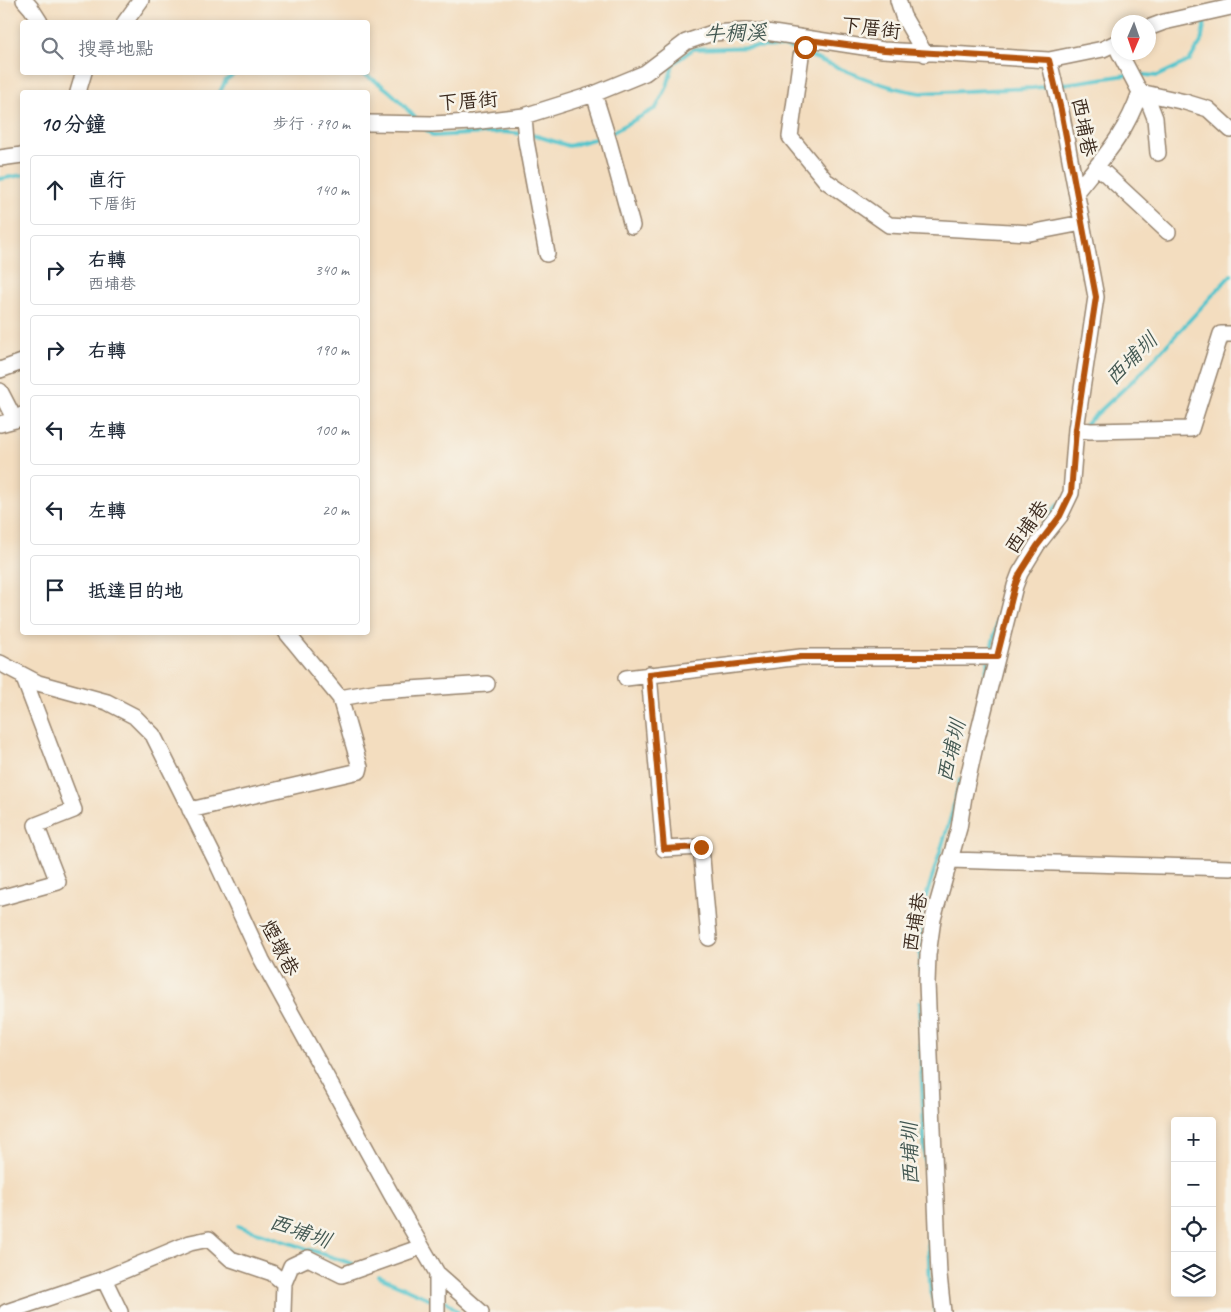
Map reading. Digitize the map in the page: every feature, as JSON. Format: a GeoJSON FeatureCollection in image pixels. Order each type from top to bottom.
{"type":"FeatureCollection","features":[{"type":"Feature","properties":{"kind":"street"},"geometry":{"type":"LineString","coordinates":[[24,0],[39,20]]}},
{"type":"Feature","properties":{"kind":"street"},"geometry":{"type":"LineString","coordinates":[[126,20],[141,0]]}},
{"type":"Feature","properties":{"kind":"street"},"geometry":{"type":"LineString","coordinates":[[898,0],[903,16],[925,54]]}},
{"type":"Feature","properties":{"kind":"street"},"geometry":{"type":"LineString","coordinates":[[1156,25],[1231,7]]}},
{"type":"Feature","properties":{"kind":"street","name":"下厝街"},"geometry":{"type":"LineString","coordinates":[[370,123],[432,124],[524,116],[594,94],[645,73],[686,42],[712,33],[759,32],[805,47],[884,50],[1051,65],[1096,50],[1111,49]]}},
{"type":"Feature","properties":{"kind":"street"},"geometry":{"type":"LineString","coordinates":[[805,47],[790,137],[826,181],[889,225],[1030,233],[1082,223]]}},
{"type":"Feature","properties":{"kind":"street"},"geometry":{"type":"LineString","coordinates":[[1123,60],[1140,92],[1150,104],[1155,118],[1158,153]]}},
{"type":"Feature","properties":{"kind":"street","name":"西埔巷"},"geometry":{"type":"LineString","coordinates":[[943,1312],[939,1275],[927,983],[928,955],[933,919],[959,828],[990,658],[1020,573],[1037,546],[1060,516],[1071,493],[1072,475],[1083,430],[1096,297],[1051,65]]}},
{"type":"Feature","properties":{"kind":"street"},"geometry":{"type":"LineString","coordinates":[[79,90],[83,75]]}},
{"type":"Feature","properties":{"kind":"street"},"geometry":{"type":"LineString","coordinates":[[1140,92],[1208,109],[1231,130]]}},
{"type":"Feature","properties":{"kind":"street"},"geometry":{"type":"LineString","coordinates":[[1076,192],[1119,139],[1134,112],[1140,92]]}},
{"type":"Feature","properties":{"kind":"street"},"geometry":{"type":"LineString","coordinates":[[594,94],[632,226]]}},
{"type":"Feature","properties":{"kind":"street"},"geometry":{"type":"LineString","coordinates":[[524,116],[526,141],[547,254]]}},
{"type":"Feature","properties":{"kind":"street"},"geometry":{"type":"LineString","coordinates":[[0,158],[20,155]]}},
{"type":"Feature","properties":{"kind":"street"},"geometry":{"type":"LineString","coordinates":[[1097,166],[1168,232]]}},
{"type":"Feature","properties":{"kind":"street"},"geometry":{"type":"LineString","coordinates":[[1083,430],[1191,429],[1221,334],[1231,334]]}},
{"type":"Feature","properties":{"kind":"street"},"geometry":{"type":"LineString","coordinates":[[0,370],[20,363]]}},
{"type":"Feature","properties":{"kind":"street"},"geometry":{"type":"LineString","coordinates":[[0,391],[12,419]]}},
{"type":"Feature","properties":{"kind":"street"},"geometry":{"type":"LineString","coordinates":[[190,810],[359,771],[360,767],[340,698],[288,635]]}},
{"type":"Feature","properties":{"kind":"street"},"geometry":{"type":"LineString","coordinates":[[626,678],[801,657],[990,658]]}},
{"type":"Feature","properties":{"kind":"street","name":"煙墩巷"},"geometry":{"type":"LineString","coordinates":[[0,663],[46,686],[107,702],[134,716],[153,736],[262,960],[421,1247],[437,1273],[481,1312]]}},
{"type":"Feature","properties":{"kind":"street"},"geometry":{"type":"LineString","coordinates":[[649,674],[664,849],[701,847],[709,938]]}},
{"type":"Feature","properties":{"kind":"street"},"geometry":{"type":"LineString","coordinates":[[0,898],[58,882],[36,825],[74,810],[23,676]]}},
{"type":"Feature","properties":{"kind":"street"},"geometry":{"type":"LineString","coordinates":[[340,698],[379,691],[487,684]]}},
{"type":"Feature","properties":{"kind":"street"},"geometry":{"type":"LineString","coordinates":[[949,860],[1231,868]]}},
{"type":"Feature","properties":{"kind":"street"},"geometry":{"type":"LineString","coordinates":[[6,1312],[104,1278],[190,1243],[209,1239],[231,1259],[272,1273],[284,1283]]}},
{"type":"Feature","properties":{"kind":"street"},"geometry":{"type":"LineString","coordinates":[[283,1312],[284,1283],[291,1266],[308,1258],[342,1275],[421,1247]]}},
{"type":"Feature","properties":{"kind":"street"},"geometry":{"type":"LineString","coordinates":[[437,1273],[437,1312]]}},
{"type":"Feature","properties":{"kind":"street"},"geometry":{"type":"LineString","coordinates":[[104,1278],[120,1312]]}},
{"type":"Feature","properties":{"kind":"waterway","name":"牛稠溪"},"geometry":{"type":"LineString","coordinates":[[1134,74],[1157,76],[1189,61],[1201,42],[1205,22]]}},
{"type":"Feature","properties":{"kind":"waterway","name":"牛稠溪"},"geometry":{"type":"LineString","coordinates":[[611,133],[656,108],[667,87],[673,64],[693,49],[784,46],[800,52]]}},
{"type":"Feature","properties":{"kind":"waterway","name":"牛稠溪"},"geometry":{"type":"LineString","coordinates":[[807,55],[891,87],[921,93],[1051,86]]}},
{"type":"Feature","properties":{"kind":"waterway","name":"牛稠溪"},"geometry":{"type":"LineString","coordinates":[[221,90],[226,80],[233,75]]}},
{"type":"Feature","properties":{"kind":"waterway","name":"牛稠溪"},"geometry":{"type":"LineString","coordinates":[[364,75],[383,86],[417,120]]}},
{"type":"Feature","properties":{"kind":"waterway","name":"牛稠溪"},"geometry":{"type":"LineString","coordinates":[[1057,85],[1127,75]]}},
{"type":"Feature","properties":{"kind":"waterway","name":"牛稠溪"},"geometry":{"type":"LineString","coordinates":[[426,129],[433,136],[504,132],[523,134]]}},
{"type":"Feature","properties":{"kind":"waterway","name":"牛稠溪"},"geometry":{"type":"LineString","coordinates":[[530,135],[569,146],[604,136]]}},
{"type":"Feature","properties":{"kind":"waterway","name":"牛稠溪"},"geometry":{"type":"LineString","coordinates":[[0,179],[20,175]]}},
{"type":"Feature","properties":{"kind":"waterway","name":"西埔圳"},"geometry":{"type":"LineString","coordinates":[[1085,428],[1086,424],[1142,372],[1231,275]]}},
{"type":"Feature","properties":{"kind":"waterway","name":"西埔圳"},"geometry":{"type":"LineString","coordinates":[[1042,527],[1058,504]]}},
{"type":"Feature","properties":{"kind":"waterway","name":"西埔圳"},"geometry":{"type":"LineString","coordinates":[[990,654],[1006,586],[1011,577]]}},
{"type":"Feature","properties":{"kind":"waterway","name":"西埔圳"},"geometry":{"type":"LineString","coordinates":[[985,676],[988,661]]}},
{"type":"Feature","properties":{"kind":"waterway","name":"西埔圳"},"geometry":{"type":"LineString","coordinates":[[920,970],[922,910],[952,813],[960,780]]}},
{"type":"Feature","properties":{"kind":"waterway","name":"西埔圳"},"geometry":{"type":"LineString","coordinates":[[920,1002],[930,1285],[935,1312]]}},
{"type":"Feature","properties":{"kind":"waterway","name":"西埔圳"},"geometry":{"type":"LineString","coordinates":[[238,1226],[353,1264]]}},
{"type":"Feature","properties":{"kind":"waterway","name":"西埔圳"},"geometry":{"type":"LineString","coordinates":[[379,1277],[432,1300]]}},
{"type":"Feature","properties":{"kind":"waterway","name":"西埔圳"},"geometry":{"type":"LineString","coordinates":[[446,1301],[458,1312]]}},
{"type":"Feature","properties":{"kind":"route"},"geometry":{"type":"LineString","coordinates":[[701,847],[664,849],[649,674],[801,657],[997,657],[1020,573],[1037,546],[1060,516],[1071,493],[1076,429],[1096,297],[1061,110],[1049,60],[925,54],[809,40],[805,47]]}}]}
